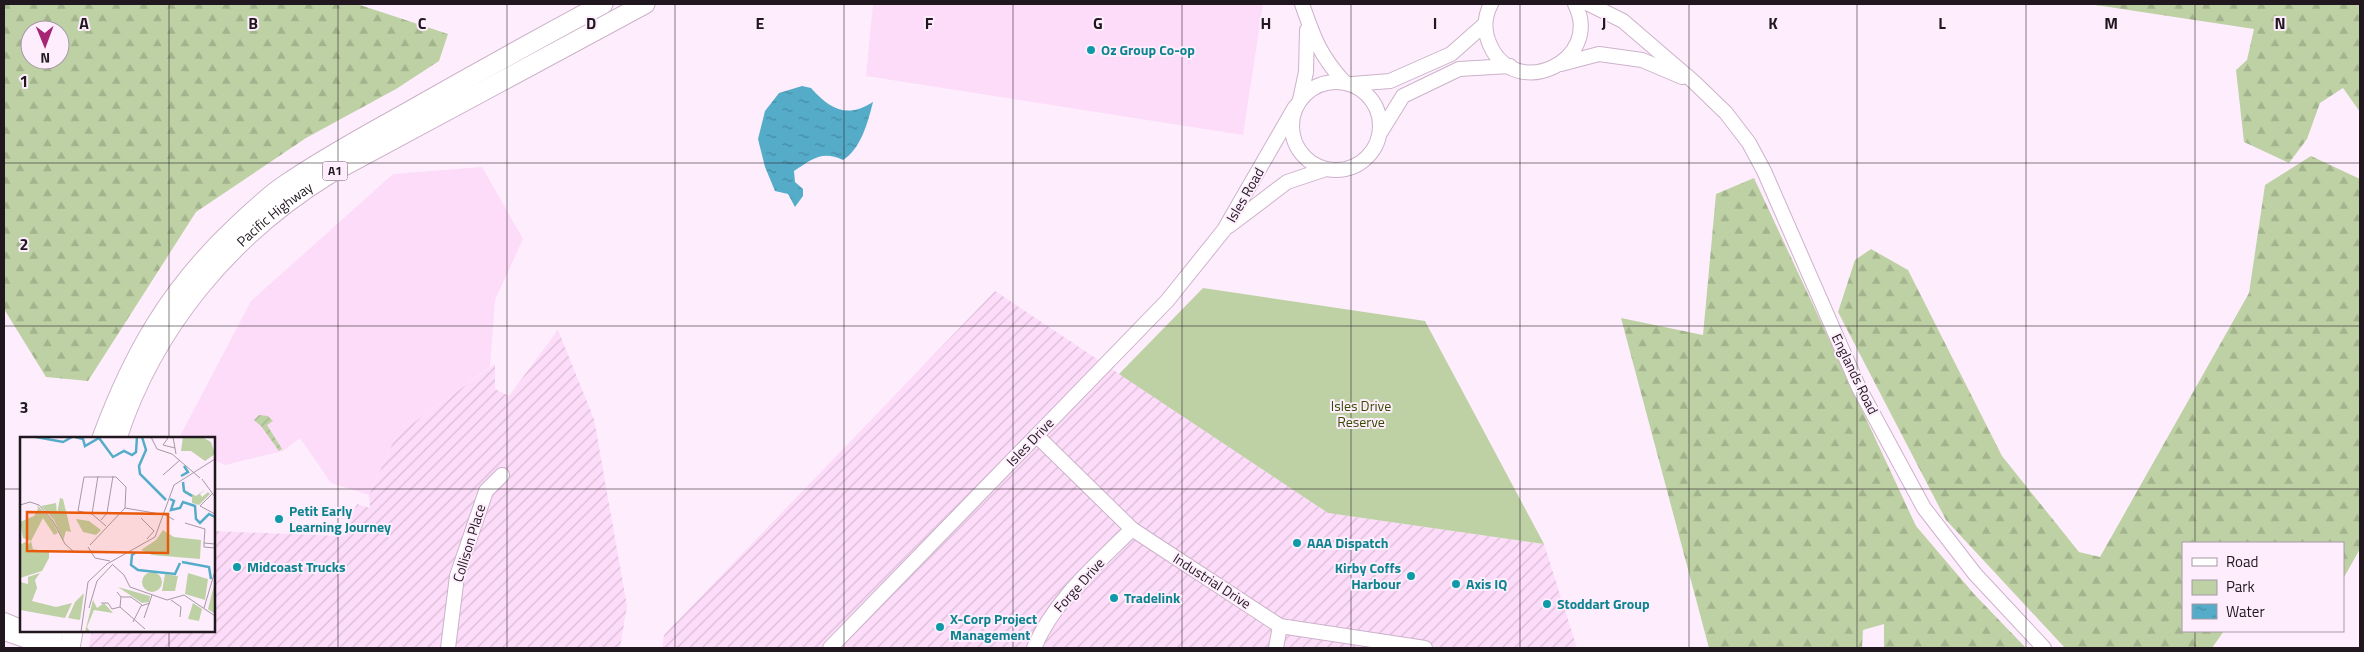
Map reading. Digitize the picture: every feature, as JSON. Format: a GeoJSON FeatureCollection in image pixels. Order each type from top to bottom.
{"type":"FeatureCollection","features":[{"type":"Feature","properties":{"kind":"highway","name":"Pacific Highway"},"geometry":{"type":"LineString","coordinates":[[102,437],[116,400],[156,321],[177,291],[215,247],[262,203],[284,185],[327,158],[603,4]]}},
{"type":"Feature","properties":{"kind":"highway","name":"Pacific Highway"},"geometry":{"type":"LineString","coordinates":[[117,437],[132,398],[170,326],[185,304],[223,258],[254,228],[291,198],[329,174],[645,4]]}},
{"type":"Feature","properties":{"kind":"highway"},"geometry":{"type":"LineString","coordinates":[[70,648],[74,632]]}},
{"type":"Feature","properties":{"kind":"street"},"geometry":{"type":"LineString","coordinates":[[1491,4],[1486,24],[1492,48],[1510,66]]}},
{"type":"Feature","properties":{"kind":"street"},"geometry":{"type":"LineString","coordinates":[[1560,64],[1572,51],[1579,35],[1580,17],[1575,4]]}},
{"type":"Feature","properties":{"kind":"street","name":"Englands Road"},"geometry":{"type":"LineString","coordinates":[[1589,4],[1623,21],[1694,82],[1726,113],[1749,143],[1757,157],[1860,388],[1924,508],[1975,574],[2044,648]]}},
{"type":"Feature","properties":{"kind":"street"},"geometry":{"type":"LineString","coordinates":[[1304,10],[1314,39],[1325,61],[1348,83],[1366,93],[1376,106],[1380,133]]}},
{"type":"Feature","properties":{"kind":"street"},"geometry":{"type":"LineString","coordinates":[[1304,10],[1307,59],[1298,103],[1291,124],[1292,133],[1298,149],[1310,162],[1326,169]]}},
{"type":"Feature","properties":{"kind":"street"},"geometry":{"type":"LineString","coordinates":[[1298,103],[1319,84],[1390,81],[1451,54],[1486,24]]}},
{"type":"Feature","properties":{"kind":"street","name":"Englands Road"},"geometry":{"type":"LineString","coordinates":[[1326,169],[1344,169],[1361,162],[1374,149],[1380,133],[1403,96],[1459,69],[1510,66],[1534,72],[1599,54],[1642,60],[1694,82]]}},
{"type":"Feature","properties":{"kind":"street","name":"Isles Road"},"geometry":{"type":"LineString","coordinates":[[1224,230],[1298,103]]}},
{"type":"Feature","properties":{"kind":"street","name":"Isles Road"},"geometry":{"type":"LineString","coordinates":[[1224,230],[1287,182],[1326,169]]}},
{"type":"Feature","properties":{"kind":"street","name":"Isles Drive"},"geometry":{"type":"LineString","coordinates":[[830,648],[1167,301],[1224,230]]}},
{"type":"Feature","properties":{"kind":"street","name":"Industrial Drive"},"geometry":{"type":"LineString","coordinates":[[1036,436],[1132,529],[1280,626],[1425,648]]}},
{"type":"Feature","properties":{"kind":"street","name":"Collison Place"},"geometry":{"type":"LineString","coordinates":[[448,648],[457,576],[486,491],[502,475]]}},
{"type":"Feature","properties":{"kind":"street","name":"Forge Drive"},"geometry":{"type":"LineString","coordinates":[[1034,648],[1044,624],[1077,584],[1132,529]]}},
{"type":"Feature","properties":{"kind":"street"},"geometry":{"type":"LineString","coordinates":[[4,619],[20,617]]}},
{"type":"Feature","properties":{"kind":"street"},"geometry":{"type":"LineString","coordinates":[[4,619],[20,627]]}},
{"type":"Feature","properties":{"kind":"street"},"geometry":{"type":"LineString","coordinates":[[1276,648],[1280,626]]}},
{"type":"Feature","properties":{"kind":"street"},"geometry":{"type":"LineString","coordinates":[[36,632],[55,643]]}},
{"type":"Feature","properties":{"kind":"street"},"geometry":{"type":"LineString","coordinates":[[4,635],[27,641],[55,643]]}},
{"type":"Feature","properties":{"kind":"street"},"geometry":{"type":"LineString","coordinates":[[4,635],[21,648]]}},
{"type":"Feature","properties":{"kind":"shaded area"},"geometry":{"type":"Polygon","coordinates":[[[873,4],[1263,4],[1243,135],[866,76],[873,4]]]}},
{"type":"Feature","properties":{"kind":"shaded area"},"geometry":{"type":"Polygon","coordinates":[[[482,167],[523,239],[495,300],[490,367],[409,426],[400,427],[369,495],[331,483],[300,438],[283,451],[225,465],[215,460],[215,437],[180,437],[251,301],[393,174],[482,167]]]}},
{"type":"Feature","properties":{"kind":"shaded area"},"geometry":{"type":"Polygon","coordinates":[[[995,291],[1328,513],[1544,544],[1577,648],[662,648],[664,635],[995,291]]]}},
{"type":"Feature","properties":{"kind":"shaded area"},"geometry":{"type":"Polygon","coordinates":[[[558,330],[594,419],[627,606],[620,648],[88,648],[92,632],[215,632],[215,531],[341,536],[357,504],[370,508],[369,495],[400,427],[409,426],[495,364],[495,389],[509,396],[558,330]]]}},
{"type":"Feature","properties":{"kind":"green space"},"geometry":{"type":"Polygon","coordinates":[[[4,4],[357,4],[448,34],[439,61],[396,89],[306,138],[196,212],[88,381],[46,377],[4,309],[4,4]]]}},
{"type":"Feature","properties":{"kind":"green space"},"geometry":{"type":"Polygon","coordinates":[[[2089,4],[2360,4],[2360,112],[2343,88],[2320,103],[2307,139],[2289,163],[2244,142],[2236,70],[2247,60],[2254,29],[2089,4]]]}},
{"type":"Feature","properties":{"kind":"green space"},"geometry":{"type":"Polygon","coordinates":[[[2311,156],[2360,179],[2360,549],[2344,577],[2344,542],[2182,542],[2182,632],[2223,632],[2212,648],[2065,648],[1946,520],[1838,312],[1855,260],[1871,249],[1908,270],[2002,456],[2079,552],[2100,557],[2249,293],[2265,185],[2311,156]]]}},
{"type":"Feature","properties":{"kind":"green space"},"geometry":{"type":"Polygon","coordinates":[[[1754,178],[1916,526],[1974,594],[2026,648],[1884,648],[1884,624],[1863,630],[1862,648],[1709,648],[1621,318],[1703,335],[1716,194],[1754,178]]]}},
{"type":"Feature","properties":{"kind":"green space","name":"Isles Drive Reserve"},"geometry":{"type":"Polygon","coordinates":[[[1203,288],[1425,321],[1544,544],[1328,513],[1119,374],[1203,288]]]}},
{"type":"Feature","properties":{"kind":"green space"},"geometry":{"type":"Polygon","coordinates":[[[259,415],[268,416],[273,421],[267,425],[282,449],[279,451],[261,426],[254,420],[259,415]]]}},
{"type":"Feature","properties":{"kind":"water"},"geometry":{"type":"Polygon","coordinates":[[[802,86],[811,88],[832,106],[847,111],[864,107],[873,102],[863,134],[855,149],[849,155],[843,160],[829,156],[817,157],[794,171],[795,182],[803,189],[803,196],[795,207],[788,194],[775,191],[765,167],[758,139],[765,111],[779,93],[802,86]]]}},
{"type":"Feature","properties":{"kind":"place","name":"Oz Group Co-op"},"geometry":{"type":"Point","coordinates":[1091,50]}},
{"type":"Feature","properties":{"kind":"place","name":"Petit Early Learning Journey"},"geometry":{"type":"Point","coordinates":[279,519]}},
{"type":"Feature","properties":{"kind":"place","name":"AAA Dispatch"},"geometry":{"type":"Point","coordinates":[1297,543]}},
{"type":"Feature","properties":{"kind":"place","name":"Midcoast Trucks"},"geometry":{"type":"Point","coordinates":[237,567]}},
{"type":"Feature","properties":{"kind":"place","name":"Kirby Coffs Harbour"},"geometry":{"type":"Point","coordinates":[1411,576]}},
{"type":"Feature","properties":{"kind":"place","name":"Axis IQ"},"geometry":{"type":"Point","coordinates":[1456,584]}},
{"type":"Feature","properties":{"kind":"place","name":"Tradelink"},"geometry":{"type":"Point","coordinates":[1114,598]}},
{"type":"Feature","properties":{"kind":"place","name":"Stoddart Group"},"geometry":{"type":"Point","coordinates":[1547,604]}},
{"type":"Feature","properties":{"kind":"place","name":"X-Corp Project Management"},"geometry":{"type":"Point","coordinates":[940,627]}}]}
